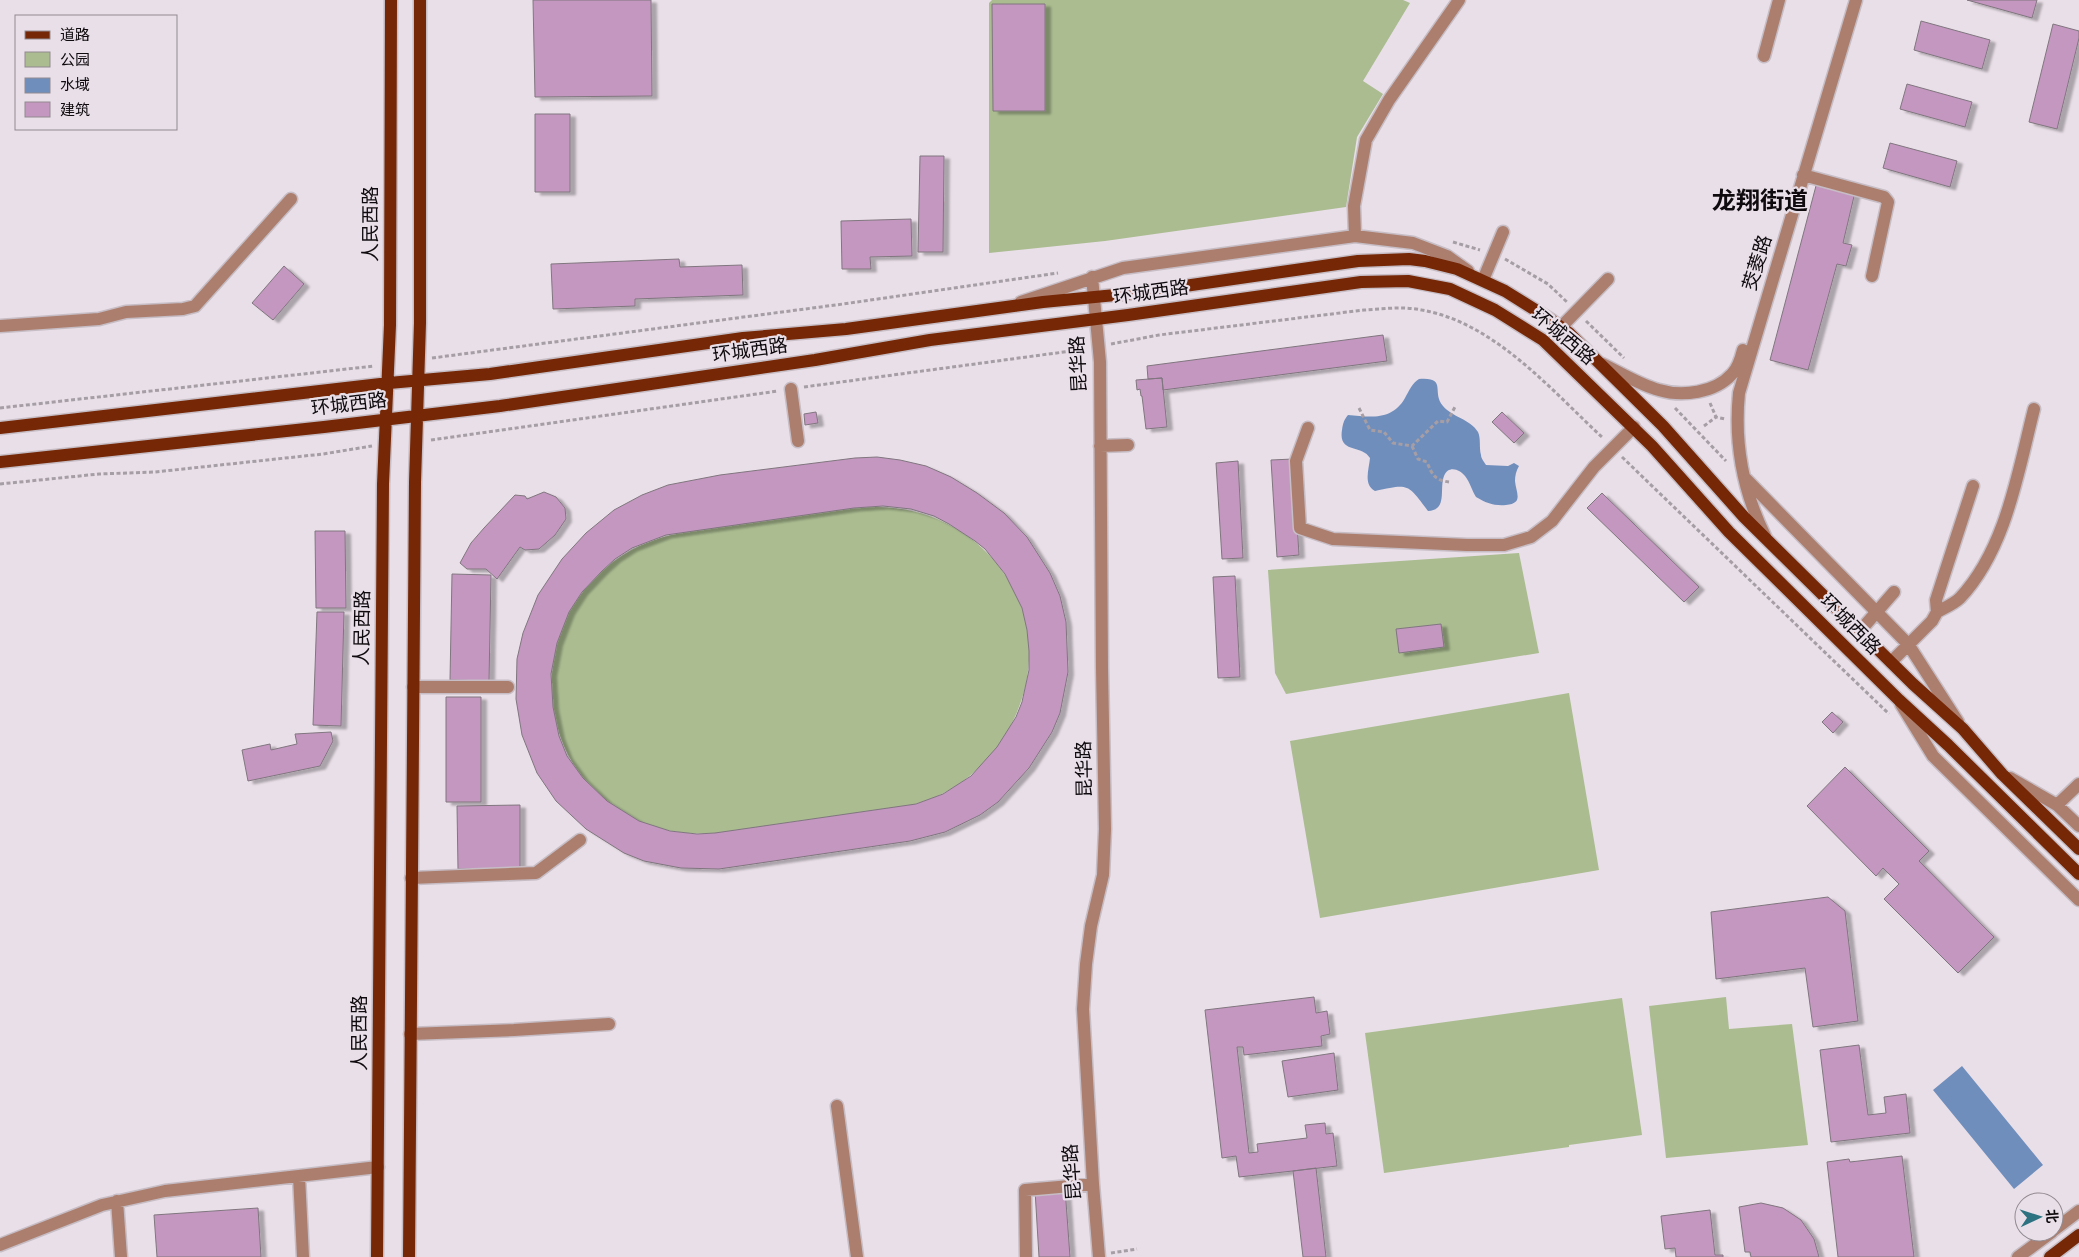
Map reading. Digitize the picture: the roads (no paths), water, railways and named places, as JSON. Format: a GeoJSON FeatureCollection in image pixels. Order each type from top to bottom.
{"type":"FeatureCollection","features":[{"type":"Feature","properties":{"kind":"main road","name":"人民西路"},"geometry":{"type":"LineString","coordinates":[[377,1257],[383,504],[389,383],[390,0]]}},
{"type":"Feature","properties":{"kind":"main road"},"geometry":{"type":"LineString","coordinates":[[409,1257],[416,442],[420,360],[420,0]]}},
{"type":"Feature","properties":{"kind":"main road","name":"环城西路"},"geometry":{"type":"LineString","coordinates":[[0,428],[389,383],[490,374],[743,338],[846,329],[1372,259],[1425,261],[1478,278],[1529,304],[1561,327],[1684,448],[1744,517],[1891,662],[1963,729],[2002,774],[2079,849]]}},
{"type":"Feature","properties":{"kind":"main road","name":"环城西路"},"geometry":{"type":"LineString","coordinates":[[0,462],[500,406],[806,361],[930,340],[1367,281],[1408,281],[1436,285],[1474,299],[1530,330],[1555,350],[1669,463],[1728,532],[2079,874]]}},
{"type":"Feature","properties":{"kind":"main road"},"geometry":{"type":"LineString","coordinates":[[2050,1257],[2079,1235]]}},
{"type":"Feature","properties":{"kind":"street"},"geometry":{"type":"LineString","coordinates":[[1355,236],[1354,206],[1366,140],[1389,100],[1459,0]]}},
{"type":"Feature","properties":{"kind":"street"},"geometry":{"type":"LineString","coordinates":[[1764,56],[1779,0]]}},
{"type":"Feature","properties":{"kind":"street","name":"茭菱路"},"geometry":{"type":"LineString","coordinates":[[1598,362],[1658,390],[1667,392],[1682,393],[1705,390],[1721,383],[1732,374],[1740,360],[1848,0]]}},
{"type":"Feature","properties":{"kind":"street","name":"茭菱路"},"geometry":{"type":"LineString","coordinates":[[1766,539],[1750,502],[1744,476],[1737,429],[1739,393],[1856,0]]}},
{"type":"Feature","properties":{"kind":"street"},"geometry":{"type":"LineString","coordinates":[[1803,175],[1884,197],[1888,202],[1872,276]]}},
{"type":"Feature","properties":{"kind":"street"},"geometry":{"type":"LineString","coordinates":[[0,326],[99,319],[126,312],[184,309],[195,306],[291,199]]}},
{"type":"Feature","properties":{"kind":"street"},"geometry":{"type":"LineString","coordinates":[[1005,308],[1092,277],[1133,267],[1355,236],[1413,243],[1431,249],[1447,256],[1478,278],[1503,232]]}},
{"type":"Feature","properties":{"kind":"street","name":"昆华路"},"geometry":{"type":"LineString","coordinates":[[1092,277],[1098,346],[1106,829],[1103,875],[1091,926],[1083,1009],[1092,1184],[1099,1257]]}},
{"type":"Feature","properties":{"kind":"street"},"geometry":{"type":"LineString","coordinates":[[1561,327],[1608,279]]}},
{"type":"Feature","properties":{"kind":"street"},"geometry":{"type":"LineString","coordinates":[[791,389],[798,441]]}},
{"type":"Feature","properties":{"kind":"street"},"geometry":{"type":"LineString","coordinates":[[1891,662],[1932,621],[1937,612],[1959,599],[1979,573],[1995,544],[2016,481],[2034,410]]}},
{"type":"Feature","properties":{"kind":"street"},"geometry":{"type":"LineString","coordinates":[[1308,428],[1296,461],[1300,528],[1333,539],[1504,545],[1531,537],[1552,522],[1594,468],[1634,428]]}},
{"type":"Feature","properties":{"kind":"street"},"geometry":{"type":"LineString","coordinates":[[1100,446],[1128,445]]}},
{"type":"Feature","properties":{"kind":"street"},"geometry":{"type":"LineString","coordinates":[[1744,476],[1908,644],[1963,729]]}},
{"type":"Feature","properties":{"kind":"street"},"geometry":{"type":"LineString","coordinates":[[1937,612],[1936,600],[1973,486]]}},
{"type":"Feature","properties":{"kind":"street"},"geometry":{"type":"LineString","coordinates":[[1860,631],[1894,592]]}},
{"type":"Feature","properties":{"kind":"street"},"geometry":{"type":"LineString","coordinates":[[413,687],[508,687]]}},
{"type":"Feature","properties":{"kind":"street"},"geometry":{"type":"LineString","coordinates":[[1899,700],[1933,756],[2079,900]]}},
{"type":"Feature","properties":{"kind":"street"},"geometry":{"type":"LineString","coordinates":[[2002,774],[2057,806],[2079,826]]}},
{"type":"Feature","properties":{"kind":"street"},"geometry":{"type":"LineString","coordinates":[[2057,806],[2079,784]]}},
{"type":"Feature","properties":{"kind":"street"},"geometry":{"type":"LineString","coordinates":[[411,878],[536,873],[580,840]]}},
{"type":"Feature","properties":{"kind":"street"},"geometry":{"type":"LineString","coordinates":[[410,1034],[609,1024]]}},
{"type":"Feature","properties":{"kind":"street"},"geometry":{"type":"LineString","coordinates":[[837,1106],[857,1257]]}},
{"type":"Feature","properties":{"kind":"street"},"geometry":{"type":"LineString","coordinates":[[0,1245],[102,1204],[165,1191],[378,1167]]}},
{"type":"Feature","properties":{"kind":"street"},"geometry":{"type":"LineString","coordinates":[[299,1176],[303,1257]]}},
{"type":"Feature","properties":{"kind":"street"},"geometry":{"type":"LineString","coordinates":[[1026,1257],[1025,1190],[1092,1184]]}},
{"type":"Feature","properties":{"kind":"street"},"geometry":{"type":"LineString","coordinates":[[117,1201],[121,1257]]}},
{"type":"Feature","properties":{"kind":"street"},"geometry":{"type":"LineString","coordinates":[[2064,1223],[2079,1212]]}},
{"type":"Feature","properties":{"kind":"street"},"geometry":{"type":"LineString","coordinates":[[2018,1257],[2038,1242]]}},
{"type":"Feature","properties":{"kind":"water"},"geometry":{"type":"Polygon","coordinates":[[[1419,379],[1433,380],[1436,383],[1438,396],[1443,406],[1475,428],[1478,432],[1481,456],[1486,465],[1508,466],[1514,463],[1519,466],[1515,477],[1518,497],[1515,502],[1506,505],[1490,504],[1476,497],[1465,476],[1454,469],[1448,470],[1444,476],[1441,503],[1434,510],[1428,511],[1416,495],[1406,488],[1395,487],[1375,491],[1371,488],[1368,481],[1370,458],[1362,451],[1347,446],[1344,443],[1342,430],[1344,422],[1348,415],[1372,417],[1394,411],[1419,379]]]}},
{"type":"Feature","properties":{"kind":"water"},"geometry":{"type":"Polygon","coordinates":[[[1962,1066],[2043,1165],[2014,1189],[1933,1090],[1962,1066]]]}},
{"type":"Feature","properties":{"kind":"district","name":"龙翔街道"},"geometry":{"type":"Point","coordinates":[1760,201]}}]}
